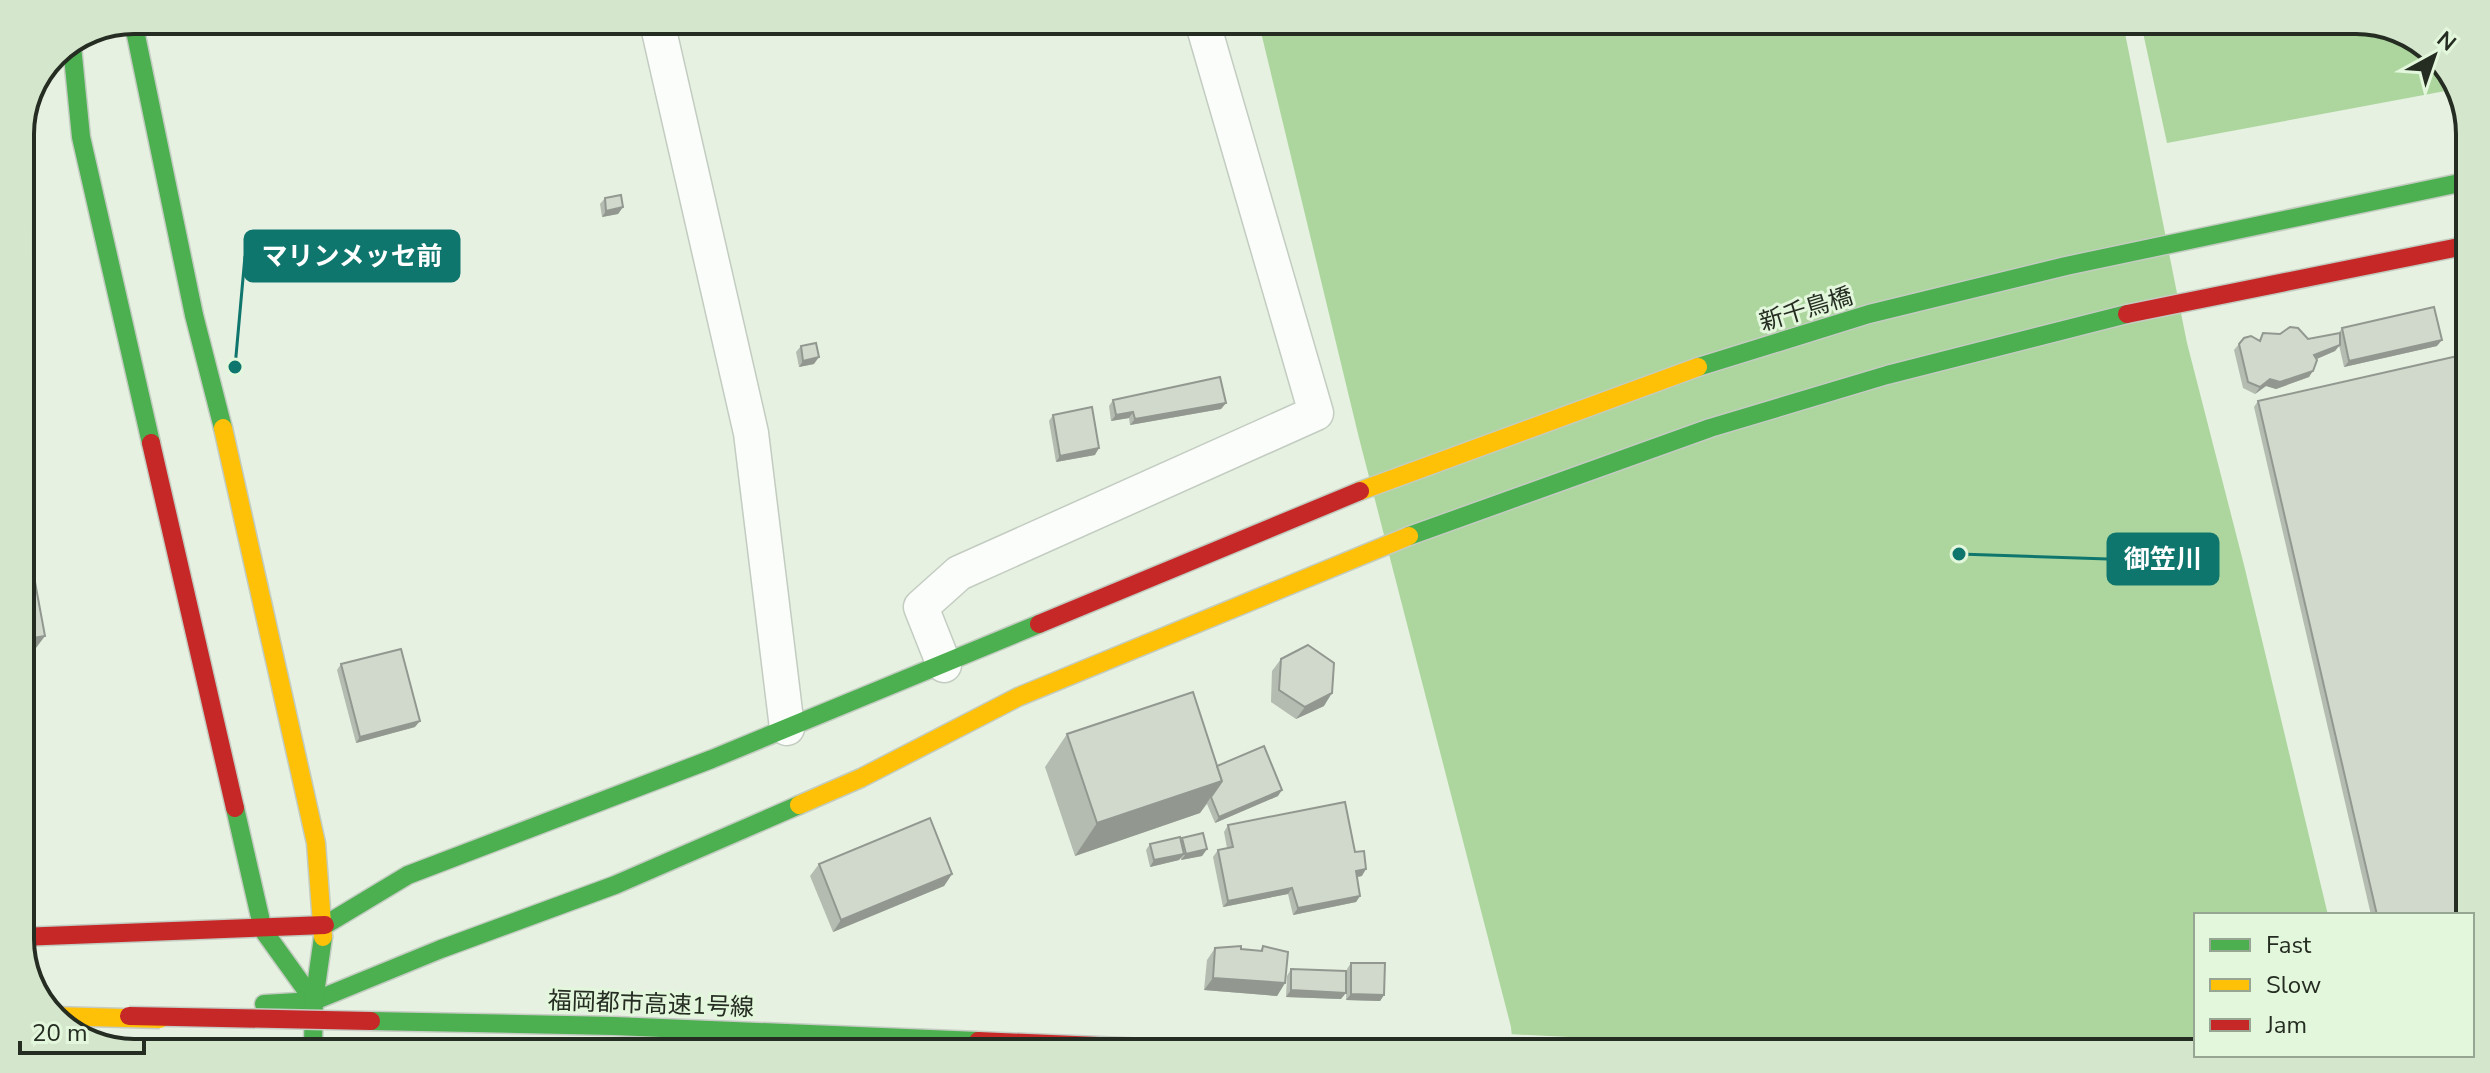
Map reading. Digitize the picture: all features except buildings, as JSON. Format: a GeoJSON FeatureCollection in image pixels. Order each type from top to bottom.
{"type":"FeatureCollection","features":[{"type":"Feature","properties":{"kind":"main road"},"geometry":{"type":"LineString","coordinates":[[136,34],[194,315],[233,465],[316,843],[325,925],[314,1001],[313,1039]]}},
{"type":"Feature","properties":{"kind":"main road"},"geometry":{"type":"LineString","coordinates":[[73,55],[81,137],[263,930],[314,1001]]}},
{"type":"Feature","properties":{"kind":"main road","name":"新千鳥橋"},"geometry":{"type":"LineString","coordinates":[[325,925],[408,875],[944,665],[1180,563],[1526,428],[1688,370],[1869,314],[2081,262],[2456,184]]}},
{"type":"Feature","properties":{"kind":"main road"},"geometry":{"type":"LineString","coordinates":[[69,1015],[314,1001],[629,878],[861,778],[1018,697],[1203,619],[1387,544],[1543,486],[1710,428],[1887,375],[2177,301],[2456,247]]}},
{"type":"Feature","properties":{"kind":"main road"},"geometry":{"type":"LineString","coordinates":[[34,936],[168,930],[263,930],[325,925]]}},
{"type":"Feature","properties":{"kind":"main road"},"geometry":{"type":"LineString","coordinates":[[70,1016],[129,1016],[362,1039]]}},
{"type":"Feature","properties":{"kind":"main road","name":"福岡都市高速1号線"},"geometry":{"type":"LineString","coordinates":[[129,1016],[614,1026],[928,1039]]}},
{"type":"Feature","properties":{"kind":"street"},"geometry":{"type":"LineString","coordinates":[[660,34],[751,433],[787,728]]}},
{"type":"Feature","properties":{"kind":"street"},"geometry":{"type":"LineString","coordinates":[[944,665],[921,607],[959,573],[1316,413],[1206,34]]}},
{"type":"Feature","properties":{"kind":"shaded area"},"geometry":{"type":"Polygon","coordinates":[[[1261,34],[2125,34],[2187,343],[2328,913],[2194,913],[2194,1039],[1512,1039],[1359,438],[1261,34]]]}},
{"type":"Feature","properties":{"kind":"shaded area"},"geometry":{"type":"Polygon","coordinates":[[[2143,34],[2375,36],[2406,47],[2417,55],[2427,63],[2446,91],[2167,143],[2143,34]]]}},
{"type":"Feature","properties":{"kind":"pier"},"geometry":{"type":"Polygon","coordinates":[[[1508,1034],[1610,1039],[1508,1039],[1508,1034]]]}},
{"type":"Feature","properties":{"kind":"traffic: fast"},"geometry":{"type":"LineString","coordinates":[[136,34],[194,315],[223,428]]}},
{"type":"Feature","properties":{"kind":"traffic: fast"},"geometry":{"type":"LineString","coordinates":[[73,55],[81,137],[151,443]]}},
{"type":"Feature","properties":{"kind":"traffic: fast"},"geometry":{"type":"LineString","coordinates":[[1698,367],[1869,314],[2066,266],[2456,184]]}},
{"type":"Feature","properties":{"kind":"traffic: fast"},"geometry":{"type":"LineString","coordinates":[[1409,536],[1710,428],[1887,375],[2127,314]]}},
{"type":"Feature","properties":{"kind":"traffic: fast"},"geometry":{"type":"LineString","coordinates":[[325,925],[408,875],[712,759],[1039,624]]}},
{"type":"Feature","properties":{"kind":"traffic: fast"},"geometry":{"type":"LineString","coordinates":[[264,1004],[314,1001],[441,949],[615,885],[799,805]]}},
{"type":"Feature","properties":{"kind":"traffic: fast"},"geometry":{"type":"LineString","coordinates":[[235,808],[263,930],[314,1001]]}},
{"type":"Feature","properties":{"kind":"traffic: fast"},"geometry":{"type":"LineString","coordinates":[[313,1039],[314,1001],[323,937]]}},
{"type":"Feature","properties":{"kind":"traffic: fast"},"geometry":{"type":"LineString","coordinates":[[371,1021],[614,1026],[929,1039]]}},
{"type":"Feature","properties":{"kind":"traffic: slow"},"geometry":{"type":"LineString","coordinates":[[1360,491],[1698,367]]}},
{"type":"Feature","properties":{"kind":"traffic: slow"},"geometry":{"type":"LineString","coordinates":[[223,428],[316,843],[323,937]]}},
{"type":"Feature","properties":{"kind":"traffic: slow"},"geometry":{"type":"LineString","coordinates":[[799,805],[861,778],[1018,697],[1409,536]]}},
{"type":"Feature","properties":{"kind":"traffic: slow"},"geometry":{"type":"LineString","coordinates":[[71,1016],[160,1019]]}},
{"type":"Feature","properties":{"kind":"traffic: jam"},"geometry":{"type":"LineString","coordinates":[[2127,314],[2456,248]]}},
{"type":"Feature","properties":{"kind":"traffic: jam"},"geometry":{"type":"LineString","coordinates":[[151,443],[235,808]]}},
{"type":"Feature","properties":{"kind":"traffic: jam"},"geometry":{"type":"LineString","coordinates":[[1039,624],[1360,491]]}},
{"type":"Feature","properties":{"kind":"traffic: jam"},"geometry":{"type":"LineString","coordinates":[[34,936],[325,925]]}},
{"type":"Feature","properties":{"kind":"traffic: jam"},"geometry":{"type":"LineString","coordinates":[[129,1016],[371,1021]]}},
{"type":"Feature","properties":{"kind":"place","name":"マリンメッセ前"},"geometry":{"type":"Point","coordinates":[235,367]}},
{"type":"Feature","properties":{"kind":"place","name":"御笠川"},"geometry":{"type":"Point","coordinates":[1959,554]}}]}
